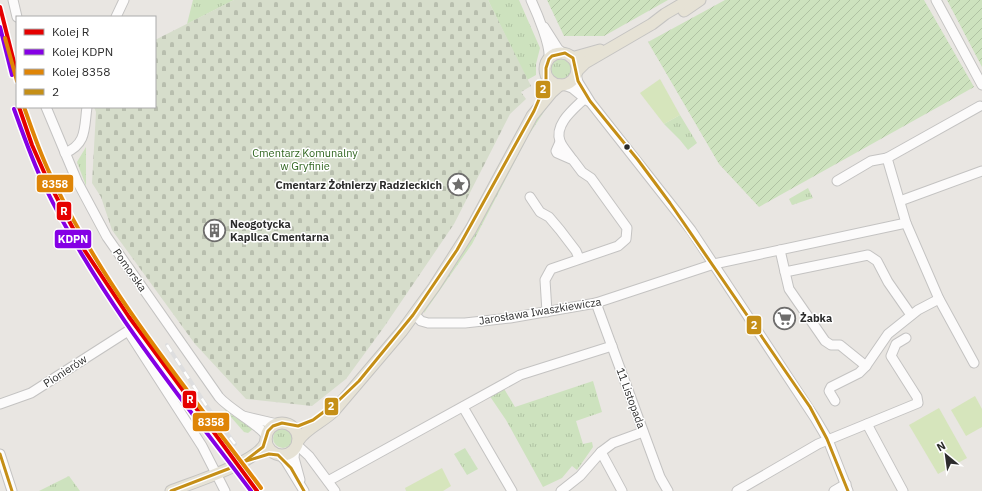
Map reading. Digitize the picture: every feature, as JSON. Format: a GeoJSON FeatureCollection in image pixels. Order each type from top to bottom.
{"type":"FeatureCollection","features":[{"type":"Feature","properties":{"kind":"main road"},"geometry":{"type":"LineString","coordinates":[[532,116],[551,93],[562,85],[572,81],[582,65],[652,24],[664,14],[689,0]]}},
{"type":"Feature","properties":{"kind":"main road"},"geometry":{"type":"LineString","coordinates":[[652,24],[673,17],[700,0]]}},
{"type":"Feature","properties":{"kind":"main road"},"geometry":{"type":"LineString","coordinates":[[246,461],[252,461],[278,454],[288,454],[297,445],[304,434],[326,418],[415,315],[464,241],[532,116],[546,85],[545,67],[549,59],[555,55],[576,57],[610,48]]}},
{"type":"Feature","properties":{"kind":"main road"},"geometry":{"type":"LineString","coordinates":[[567,55],[576,63],[577,73]]}},
{"type":"Feature","properties":{"kind":"main road"},"geometry":{"type":"LineString","coordinates":[[546,76],[552,83],[562,85]]}},
{"type":"Feature","properties":{"kind":"main road"},"geometry":{"type":"LineString","coordinates":[[291,426],[300,426],[317,417],[342,400]]}},
{"type":"Feature","properties":{"kind":"main road"},"geometry":{"type":"LineString","coordinates":[[172,491],[246,461],[264,447],[270,429],[277,424],[285,423],[297,432],[297,445]]}},
{"type":"Feature","properties":{"kind":"main road"},"geometry":{"type":"LineString","coordinates":[[266,439],[269,447],[278,454]]}},
{"type":"Feature","properties":{"kind":"street"},"geometry":{"type":"LineString","coordinates":[[13,0],[17,16]]}},
{"type":"Feature","properties":{"kind":"street"},"geometry":{"type":"LineString","coordinates":[[116,16],[124,0]]}},
{"type":"Feature","properties":{"kind":"street"},"geometry":{"type":"LineString","coordinates":[[531,0],[542,24],[558,49],[567,55]]}},
{"type":"Feature","properties":{"kind":"street"},"geometry":{"type":"LineString","coordinates":[[936,0],[981,79]]}},
{"type":"Feature","properties":{"kind":"street"},"geometry":{"type":"LineString","coordinates":[[542,24],[549,52],[549,59]]}},
{"type":"Feature","properties":{"kind":"street"},"geometry":{"type":"LineString","coordinates":[[577,73],[578,82],[588,101],[675,208],[714,264],[815,418],[828,440],[847,488],[834,491]]}},
{"type":"Feature","properties":{"kind":"street"},"geometry":{"type":"LineString","coordinates":[[562,85],[572,88],[588,101]]}},
{"type":"Feature","properties":{"kind":"street"},"geometry":{"type":"LineString","coordinates":[[547,312],[544,288],[547,274],[556,266],[618,246],[626,239],[628,233],[627,228],[601,192],[573,160],[557,153],[556,151],[560,142],[558,135],[561,125],[588,101]]}},
{"type":"Feature","properties":{"kind":"street"},"geometry":{"type":"LineString","coordinates":[[837,181],[871,161],[879,158],[887,158],[980,106]]}},
{"type":"Feature","properties":{"kind":"street","name":"Pomorska"},"geometry":{"type":"LineString","coordinates":[[46,108],[84,197],[113,247],[218,397],[229,408],[262,430],[266,439]]}},
{"type":"Feature","properties":{"kind":"street"},"geometry":{"type":"LineString","coordinates":[[65,153],[74,150],[82,140],[87,108]]}},
{"type":"Feature","properties":{"kind":"street"},"geometry":{"type":"LineString","coordinates":[[887,158],[906,223],[939,299],[974,363]]}},
{"type":"Feature","properties":{"kind":"street"},"geometry":{"type":"LineString","coordinates":[[900,200],[982,171]]}},
{"type":"Feature","properties":{"kind":"street"},"geometry":{"type":"LineString","coordinates":[[530,197],[540,212],[553,221],[576,251],[579,258]]}},
{"type":"Feature","properties":{"kind":"street","name":"Jarosława Iwaszkiewicza"},"geometry":{"type":"LineString","coordinates":[[415,315],[428,324],[465,323],[510,318],[596,303],[714,264],[906,223]]}},
{"type":"Feature","properties":{"kind":"street"},"geometry":{"type":"LineString","coordinates":[[780,250],[789,289],[824,341],[831,345],[840,346],[866,366]]}},
{"type":"Feature","properties":{"kind":"street"},"geometry":{"type":"LineString","coordinates":[[785,272],[868,255],[877,261],[888,282],[911,315]]}},
{"type":"Feature","properties":{"kind":"street"},"geometry":{"type":"LineString","coordinates":[[834,401],[829,391],[831,387],[859,373],[866,366],[888,334],[911,315],[939,299]]}},
{"type":"Feature","properties":{"kind":"street","name":"11 Listopada"},"geometry":{"type":"LineString","coordinates":[[596,303],[660,477],[668,491]]}},
{"type":"Feature","properties":{"kind":"street","name":"Pionierów"},"geometry":{"type":"LineString","coordinates":[[0,404],[31,393],[128,331],[202,446],[216,474]]}},
{"type":"Feature","properties":{"kind":"street"},"geometry":{"type":"LineString","coordinates":[[736,491],[828,440],[918,403],[917,397],[891,356],[896,344],[906,338]]}},
{"type":"Feature","properties":{"kind":"street"},"geometry":{"type":"LineString","coordinates":[[328,481],[520,375],[612,346]]}},
{"type":"Feature","properties":{"kind":"street"},"geometry":{"type":"LineString","coordinates":[[463,407],[512,491]]}},
{"type":"Feature","properties":{"kind":"street","name":"Pomorska"},"geometry":{"type":"LineString","coordinates":[[240,416],[277,424]]}},
{"type":"Feature","properties":{"kind":"street"},"geometry":{"type":"LineString","coordinates":[[867,424],[903,491]]}},
{"type":"Feature","properties":{"kind":"street"},"geometry":{"type":"LineString","coordinates":[[561,491],[580,476],[601,452],[613,443],[643,432]]}},
{"type":"Feature","properties":{"kind":"street"},"geometry":{"type":"LineString","coordinates":[[304,491],[300,482],[294,454],[297,445],[306,453],[335,491]]}},
{"type":"Feature","properties":{"kind":"street"},"geometry":{"type":"LineString","coordinates":[[601,452],[622,491]]}},
{"type":"Feature","properties":{"kind":"street"},"geometry":{"type":"LineString","coordinates":[[0,454],[12,491]]}},
{"type":"Feature","properties":{"kind":"street"},"geometry":{"type":"LineString","coordinates":[[278,454],[300,482]]}},
{"type":"Feature","properties":{"kind":"street"},"geometry":{"type":"LineString","coordinates":[[216,474],[225,491]]}},
{"type":"Feature","properties":{"kind":"green space"},"geometry":{"type":"Polygon","coordinates":[[[193,0],[234,0],[187,24],[193,0]]]}},
{"type":"Feature","properties":{"kind":"green space","name":"Cmentarz Komunalny w Gryfinie"},"geometry":{"type":"Polygon","coordinates":[[[234,0],[488,0],[531,86],[521,92],[526,99],[510,114],[454,224],[384,327],[346,379],[312,406],[246,399],[195,344],[112,230],[101,197],[92,183],[96,112],[94,108],[156,108],[156,39],[234,0]]]}},
{"type":"Feature","properties":{"kind":"green space"},"geometry":{"type":"Polygon","coordinates":[[[488,0],[519,0],[540,48],[536,64],[536,75],[527,80],[488,0]]]}},
{"type":"Feature","properties":{"kind":"green space"},"geometry":{"type":"Polygon","coordinates":[[[547,0],[668,0],[604,36],[564,36],[547,0]]]}},
{"type":"Feature","properties":{"kind":"green space"},"geometry":{"type":"Polygon","coordinates":[[[725,0],[924,0],[974,87],[759,207],[719,164],[648,42],[725,0]]]}},
{"type":"Feature","properties":{"kind":"green space"},"geometry":{"type":"Polygon","coordinates":[[[947,0],[982,0],[982,67],[947,0]]]}},
{"type":"Feature","properties":{"kind":"green space"},"geometry":{"type":"Polygon","coordinates":[[[561,59],[568,62],[571,69],[568,76],[561,79],[554,76],[551,69],[554,62],[561,59]]]}},
{"type":"Feature","properties":{"kind":"green space"},"geometry":{"type":"Polygon","coordinates":[[[660,79],[680,115],[664,124],[640,93],[660,79]]]}},
{"type":"Feature","properties":{"kind":"green space"},"geometry":{"type":"Polygon","coordinates":[[[551,101],[528,136],[472,244],[424,313],[476,230],[537,116],[551,101]]]}},
{"type":"Feature","properties":{"kind":"green space"},"geometry":{"type":"Polygon","coordinates":[[[680,115],[697,143],[688,150],[664,124],[680,115]]]}},
{"type":"Feature","properties":{"kind":"green space"},"geometry":{"type":"Polygon","coordinates":[[[86,147],[86,186],[77,162],[86,147]]]}},
{"type":"Feature","properties":{"kind":"green space"},"geometry":{"type":"Polygon","coordinates":[[[808,188],[813,198],[792,205],[789,199],[808,188]]]}},
{"type":"Feature","properties":{"kind":"green space"},"geometry":{"type":"Polygon","coordinates":[[[593,381],[602,412],[576,421],[583,444],[592,442],[593,447],[577,470],[572,466],[562,478],[543,487],[506,420],[489,395],[503,387],[515,407],[593,381]]]}},
{"type":"Feature","properties":{"kind":"green space"},"geometry":{"type":"Polygon","coordinates":[[[975,396],[982,409],[982,427],[966,436],[951,410],[975,396]]]}},
{"type":"Feature","properties":{"kind":"green space"},"geometry":{"type":"Polygon","coordinates":[[[223,408],[233,416],[254,428],[248,433],[244,432],[223,408]]]}},
{"type":"Feature","properties":{"kind":"green space"},"geometry":{"type":"Polygon","coordinates":[[[939,408],[967,458],[938,474],[909,425],[939,408]]]}},
{"type":"Feature","properties":{"kind":"green space"},"geometry":{"type":"Polygon","coordinates":[[[279,428],[287,428],[293,434],[293,442],[287,448],[279,448],[273,442],[273,434],[279,428]]]}},
{"type":"Feature","properties":{"kind":"green space"},"geometry":{"type":"Polygon","coordinates":[[[465,448],[478,469],[467,475],[454,454],[465,448]]]}},
{"type":"Feature","properties":{"kind":"green space"},"geometry":{"type":"Polygon","coordinates":[[[442,468],[451,486],[443,491],[406,491],[405,488],[442,468]]]}},
{"type":"Feature","properties":{"kind":"green space"},"geometry":{"type":"Polygon","coordinates":[[[69,476],[80,491],[39,491],[69,476]]]}},
{"type":"Feature","properties":{"kind":"railway"},"geometry":{"type":"LineString","coordinates":[[167,345],[208,408],[235,444]]}},
{"type":"Feature","properties":{"kind":"rail line","name":"R"},"geometry":{"type":"LineString","coordinates":[[0,7],[16,70]]}},
{"type":"Feature","properties":{"kind":"rail line","name":"KDPN"},"geometry":{"type":"LineString","coordinates":[[0,27],[12,75]]}},
{"type":"Feature","properties":{"kind":"rail line","name":"8358"},"geometry":{"type":"LineString","coordinates":[[5,38],[16,77]]}},
{"type":"Feature","properties":{"kind":"rail line","name":"R"},"geometry":{"type":"LineString","coordinates":[[19,108],[32,145],[48,181],[85,251],[129,317],[257,491]]}},
{"type":"Feature","properties":{"kind":"rail line","name":"8358"},"geometry":{"type":"LineString","coordinates":[[24,108],[37,144],[49,171],[74,221],[97,261],[149,339],[261,488]]}},
{"type":"Feature","properties":{"kind":"rail line","name":"KDPN"},"geometry":{"type":"LineString","coordinates":[[14,109],[44,185],[65,226],[89,266],[140,343],[251,491]]}},
{"type":"Feature","properties":{"kind":"transit line","name":"2"},"geometry":{"type":"LineString","coordinates":[[171,491],[241,464],[263,447],[268,431],[273,426],[282,423],[298,426],[313,420],[337,402],[359,381],[413,315],[457,250],[534,111],[546,83],[546,68],[549,59],[552,56],[565,53],[573,58],[578,81],[590,101],[638,160],[670,203],[810,407],[827,439],[848,491]]}},
{"type":"Feature","properties":{"kind":"transit line","name":"2"},"geometry":{"type":"LineString","coordinates":[[0,454],[12,491]]}},
{"type":"Feature","properties":{"kind":"transit line","name":"2"},"geometry":{"type":"LineString","coordinates":[[246,461],[269,454],[278,455],[291,468],[304,491]]}},
{"type":"Feature","properties":{"kind":"place","name":"Cmentarz Żołnierzy Radzieckich"},"geometry":{"type":"Point","coordinates":[458,185]}},
{"type":"Feature","properties":{"kind":"place","name":"Neogotycka Kaplica Cmentarna"},"geometry":{"type":"Point","coordinates":[214,230]}},
{"type":"Feature","properties":{"kind":"place","name":"Żabka"},"geometry":{"type":"Point","coordinates":[785,318]}}]}
